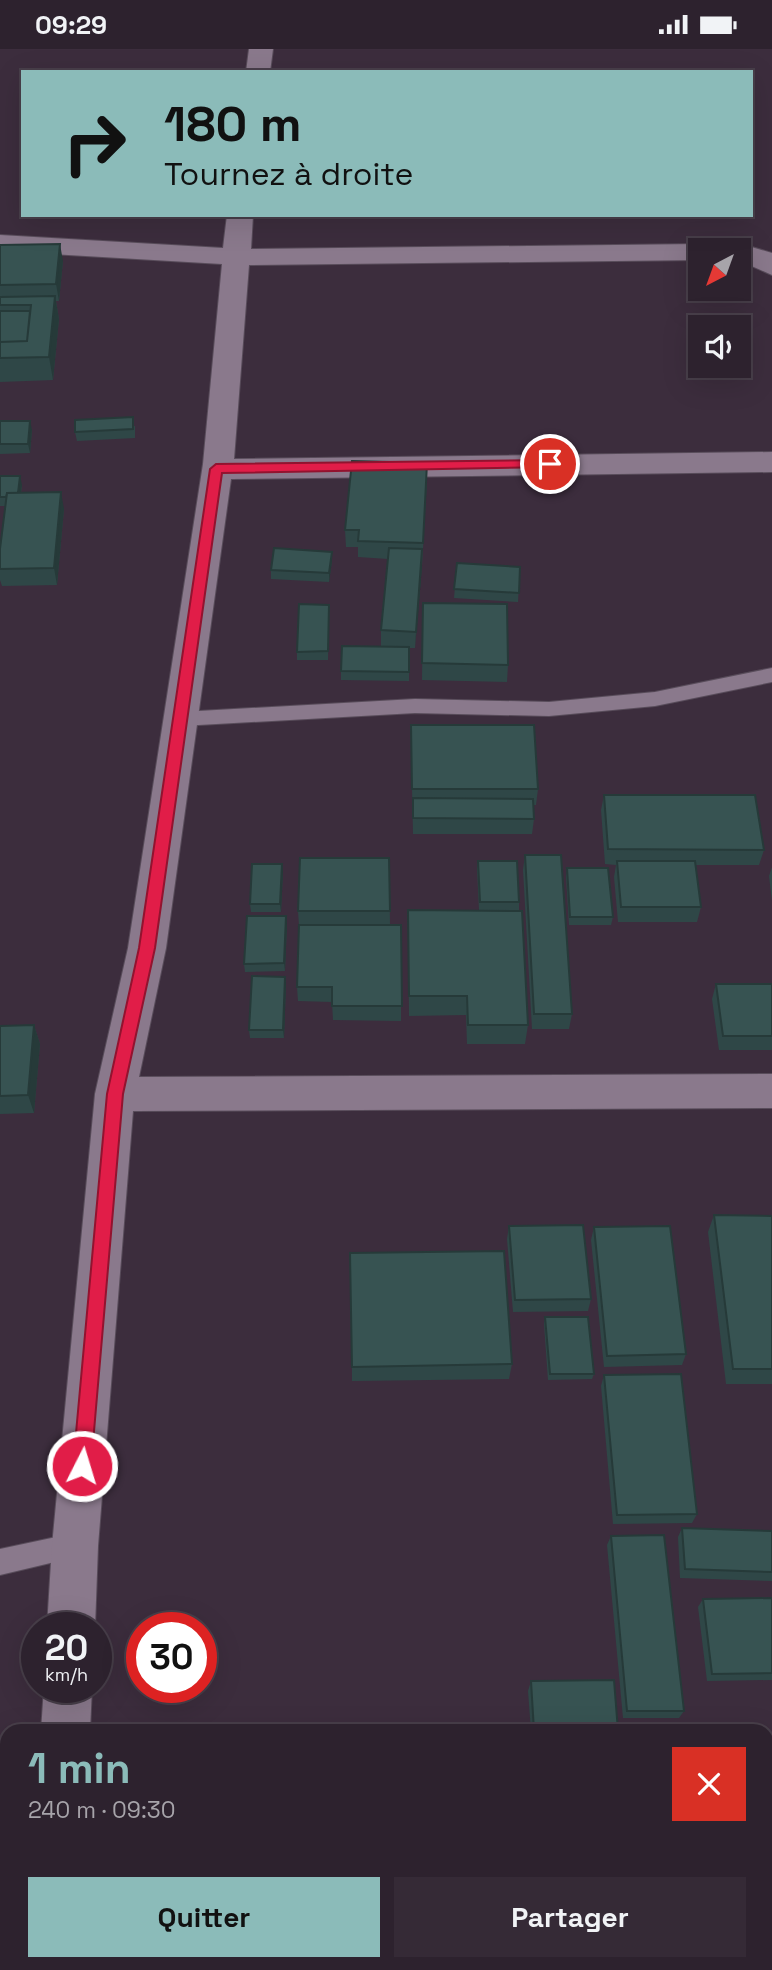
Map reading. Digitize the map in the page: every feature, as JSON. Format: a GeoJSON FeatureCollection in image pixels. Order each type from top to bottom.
{"type":"FeatureCollection","features":[{"type":"Feature","properties":{"kind":"street"},"geometry":{"type":"LineString","coordinates":[[258,70],[261,49]]}},
{"type":"Feature","properties":{"kind":"street"},"geometry":{"type":"LineString","coordinates":[[72,1612],[75,1546],[115,1094],[147,948],[181,719],[216,469],[240,217]]}},
{"type":"Feature","properties":{"kind":"street"},"geometry":{"type":"LineString","coordinates":[[0,243],[235,257],[688,252]]}},
{"type":"Feature","properties":{"kind":"street"},"geometry":{"type":"LineString","coordinates":[[751,255],[761,258],[772,267]]}},
{"type":"Feature","properties":{"kind":"street"},"geometry":{"type":"LineString","coordinates":[[216,469],[772,462]]}},
{"type":"Feature","properties":{"kind":"street"},"geometry":{"type":"LineString","coordinates":[[115,1094],[772,1091]]}},
{"type":"Feature","properties":{"kind":"street"},"geometry":{"type":"LineString","coordinates":[[65,1724],[67,1703]]}},
{"type":"Feature","properties":{"kind":"lane"},"geometry":{"type":"LineString","coordinates":[[181,719],[415,706],[549,709],[655,699],[772,675]]}},
{"type":"Feature","properties":{"kind":"lane"},"geometry":{"type":"LineString","coordinates":[[0,1562],[75,1546]]}},
{"type":"Feature","properties":{"kind":"building"},"geometry":{"type":"Polygon","coordinates":[[[60,244],[56,284],[0,285],[0,245],[60,244]]]}},
{"type":"Feature","properties":{"kind":"building"},"geometry":{"type":"Polygon","coordinates":[[[55,296],[49,357],[0,358],[0,342],[27,341],[31,305],[0,305],[0,297],[55,296]]]}},
{"type":"Feature","properties":{"kind":"building"},"geometry":{"type":"Polygon","coordinates":[[[0,311],[30,311],[27,341],[0,342],[0,311]]]}},
{"type":"Feature","properties":{"kind":"building"},"geometry":{"type":"Polygon","coordinates":[[[133,417],[133,429],[75,432],[75,420],[133,417]]]}},
{"type":"Feature","properties":{"kind":"building"},"geometry":{"type":"Polygon","coordinates":[[[0,421],[30,421],[28,444],[0,444],[0,421]]]}},
{"type":"Feature","properties":{"kind":"building"},"geometry":{"type":"Polygon","coordinates":[[[352,461],[427,463],[423,543],[358,541],[359,530],[345,530],[352,461]]]}},
{"type":"Feature","properties":{"kind":"building"},"geometry":{"type":"Polygon","coordinates":[[[0,476],[20,476],[18,493],[7,493],[6,497],[0,497],[0,476]]]}},
{"type":"Feature","properties":{"kind":"building"},"geometry":{"type":"Polygon","coordinates":[[[61,492],[54,568],[0,569],[7,493],[61,492]]]}},
{"type":"Feature","properties":{"kind":"building"},"geometry":{"type":"Polygon","coordinates":[[[274,548],[332,552],[329,573],[271,570],[274,548]]]}},
{"type":"Feature","properties":{"kind":"building"},"geometry":{"type":"Polygon","coordinates":[[[389,548],[422,549],[416,632],[381,630],[389,548]]]}},
{"type":"Feature","properties":{"kind":"building"},"geometry":{"type":"Polygon","coordinates":[[[457,563],[520,567],[519,593],[454,589],[457,563]]]}},
{"type":"Feature","properties":{"kind":"building"},"geometry":{"type":"Polygon","coordinates":[[[423,603],[507,604],[508,665],[422,663],[423,603]]]}},
{"type":"Feature","properties":{"kind":"building"},"geometry":{"type":"Polygon","coordinates":[[[299,604],[329,605],[328,651],[297,652],[299,604]]]}},
{"type":"Feature","properties":{"kind":"building"},"geometry":{"type":"Polygon","coordinates":[[[342,646],[409,647],[409,672],[341,671],[342,646]]]}},
{"type":"Feature","properties":{"kind":"building"},"geometry":{"type":"Polygon","coordinates":[[[411,725],[534,725],[538,789],[412,789],[411,725]]]}},
{"type":"Feature","properties":{"kind":"building"},"geometry":{"type":"Polygon","coordinates":[[[604,795],[755,795],[764,850],[608,849],[604,795]]]}},
{"type":"Feature","properties":{"kind":"building"},"geometry":{"type":"Polygon","coordinates":[[[413,798],[533,799],[534,819],[413,818],[413,798]]]}},
{"type":"Feature","properties":{"kind":"building"},"geometry":{"type":"Polygon","coordinates":[[[525,855],[561,855],[572,1014],[534,1014],[525,855]]]}},
{"type":"Feature","properties":{"kind":"building"},"geometry":{"type":"Polygon","coordinates":[[[300,858],[389,858],[390,911],[298,911],[300,858]]]}},
{"type":"Feature","properties":{"kind":"building"},"geometry":{"type":"Polygon","coordinates":[[[478,861],[517,861],[519,902],[480,902],[478,861]]]}},
{"type":"Feature","properties":{"kind":"building"},"geometry":{"type":"Polygon","coordinates":[[[617,861],[695,861],[701,907],[621,907],[617,861]]]}},
{"type":"Feature","properties":{"kind":"building"},"geometry":{"type":"Polygon","coordinates":[[[252,864],[282,864],[280,904],[250,904],[252,864]]]}},
{"type":"Feature","properties":{"kind":"building"},"geometry":{"type":"Polygon","coordinates":[[[567,868],[608,868],[613,917],[570,917],[567,868]]]}},
{"type":"Feature","properties":{"kind":"building"},"geometry":{"type":"Polygon","coordinates":[[[408,910],[522,911],[528,1025],[468,1025],[467,996],[409,996],[408,910]]]}},
{"type":"Feature","properties":{"kind":"building"},"geometry":{"type":"Polygon","coordinates":[[[247,916],[286,916],[284,963],[244,964],[247,916]]]}},
{"type":"Feature","properties":{"kind":"building"},"geometry":{"type":"Polygon","coordinates":[[[299,925],[401,925],[402,1006],[332,1006],[332,987],[297,987],[299,925]]]}},
{"type":"Feature","properties":{"kind":"building"},"geometry":{"type":"Polygon","coordinates":[[[252,976],[285,977],[283,1030],[249,1030],[252,976]]]}},
{"type":"Feature","properties":{"kind":"building"},"geometry":{"type":"Polygon","coordinates":[[[716,984],[772,984],[772,1036],[723,1036],[716,984]]]}},
{"type":"Feature","properties":{"kind":"building"},"geometry":{"type":"Polygon","coordinates":[[[34,1025],[28,1095],[0,1096],[0,1026],[34,1025]]]}},
{"type":"Feature","properties":{"kind":"building"},"geometry":{"type":"Polygon","coordinates":[[[714,1215],[772,1216],[772,1369],[733,1369],[714,1215]]]}},
{"type":"Feature","properties":{"kind":"building"},"geometry":{"type":"Polygon","coordinates":[[[583,1225],[591,1299],[515,1300],[509,1226],[583,1225]]]}},
{"type":"Feature","properties":{"kind":"building"},"geometry":{"type":"Polygon","coordinates":[[[670,1226],[686,1354],[607,1356],[594,1227],[670,1226]]]}},
{"type":"Feature","properties":{"kind":"building"},"geometry":{"type":"Polygon","coordinates":[[[504,1251],[512,1364],[352,1367],[350,1253],[504,1251]]]}},
{"type":"Feature","properties":{"kind":"building"},"geometry":{"type":"Polygon","coordinates":[[[545,1317],[588,1317],[594,1374],[550,1374],[545,1317]]]}},
{"type":"Feature","properties":{"kind":"building"},"geometry":{"type":"Polygon","coordinates":[[[681,1374],[697,1514],[617,1515],[604,1375],[681,1374]]]}},
{"type":"Feature","properties":{"kind":"building"},"geometry":{"type":"Polygon","coordinates":[[[682,1528],[772,1531],[772,1572],[685,1569],[682,1528]]]}},
{"type":"Feature","properties":{"kind":"building"},"geometry":{"type":"Polygon","coordinates":[[[664,1535],[684,1711],[627,1711],[611,1536],[664,1535]]]}},
{"type":"Feature","properties":{"kind":"building"},"geometry":{"type":"Polygon","coordinates":[[[772,1598],[772,1673],[712,1674],[703,1599],[772,1598]]]}},
{"type":"Feature","properties":{"kind":"building"},"geometry":{"type":"Polygon","coordinates":[[[614,1680],[617,1724],[534,1724],[531,1681],[614,1680]]]}},
{"type":"Feature","properties":{"kind":"route"},"geometry":{"type":"LineString","coordinates":[[82,1466],[115,1094],[147,948],[216,469],[550,464]]}}]}
